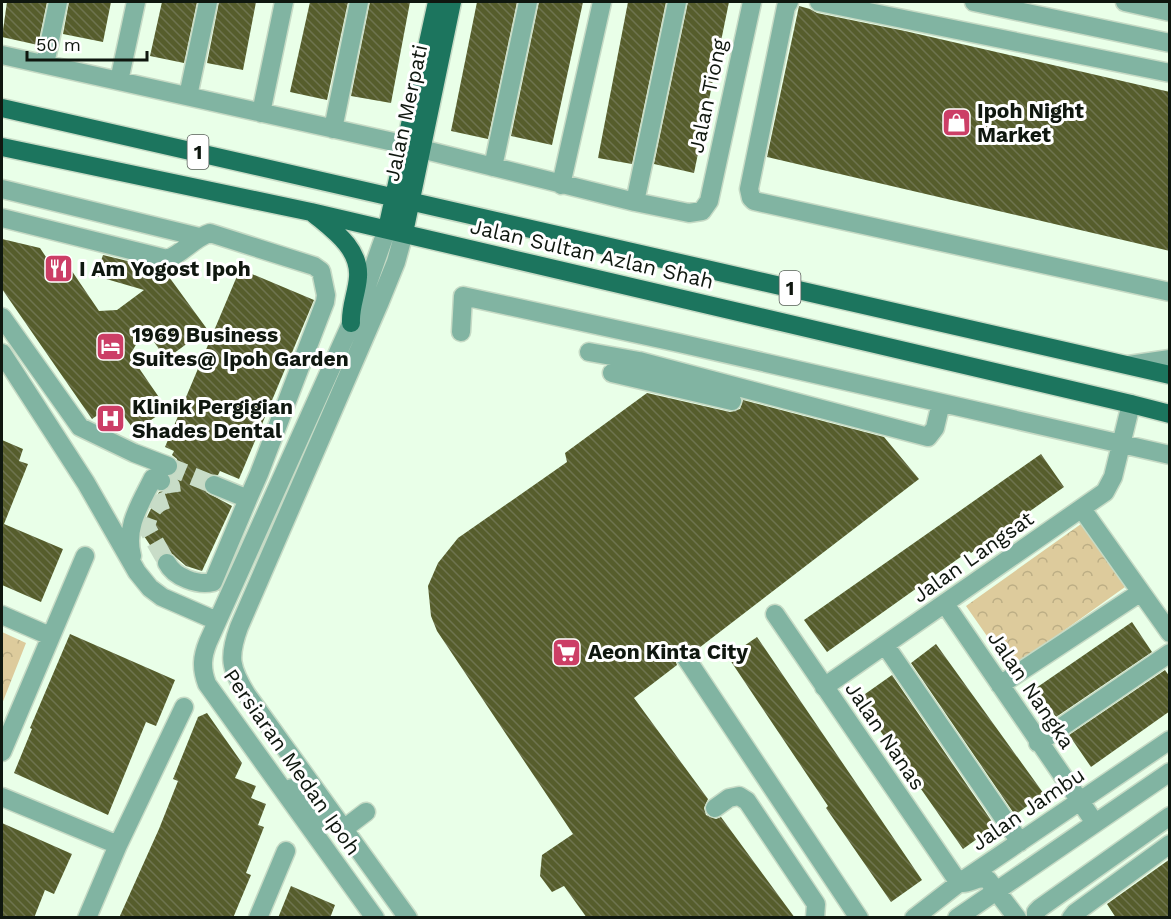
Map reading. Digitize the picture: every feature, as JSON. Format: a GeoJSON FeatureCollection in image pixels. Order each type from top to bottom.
{"type":"FeatureCollection","features":[{"type":"Feature","properties":{"kind":"main road","name":"Jalan Merpati"},"geometry":{"type":"LineString","coordinates":[[414,147],[437,2]]}},
{"type":"Feature","properties":{"kind":"main road","name":"Jalan Merpati"},"geometry":{"type":"LineString","coordinates":[[414,147],[452,2]]}},
{"type":"Feature","properties":{"kind":"main road","name":"Jalan Sultan Azlan Shah"},"geometry":{"type":"LineString","coordinates":[[2,108],[1170,375]]}},
{"type":"Feature","properties":{"kind":"main road","name":"Jalan Sultan Azlan Shah"},"geometry":{"type":"LineString","coordinates":[[2,147],[395,231],[1170,414]]}},
{"type":"Feature","properties":{"kind":"main road"},"geometry":{"type":"LineString","coordinates":[[395,231],[414,147]]}},
{"type":"Feature","properties":{"kind":"main road"},"geometry":{"type":"LineString","coordinates":[[311,212],[344,240],[356,263],[358,275],[350,313],[351,323]]}},
{"type":"Feature","properties":{"kind":"street"},"geometry":{"type":"LineString","coordinates":[[45,64],[58,2]]}},
{"type":"Feature","properties":{"kind":"street"},"geometry":{"type":"LineString","coordinates":[[119,81],[136,2]]}},
{"type":"Feature","properties":{"kind":"street"},"geometry":{"type":"LineString","coordinates":[[188,96],[208,2]]}},
{"type":"Feature","properties":{"kind":"street"},"geometry":{"type":"LineString","coordinates":[[261,113],[284,2]]}},
{"type":"Feature","properties":{"kind":"street"},"geometry":{"type":"LineString","coordinates":[[333,129],[360,2]]}},
{"type":"Feature","properties":{"kind":"street"},"geometry":{"type":"LineString","coordinates":[[493,167],[528,2]]}},
{"type":"Feature","properties":{"kind":"street"},"geometry":{"type":"LineString","coordinates":[[561,185],[602,2]]}},
{"type":"Feature","properties":{"kind":"street"},"geometry":{"type":"LineString","coordinates":[[2,55],[414,147],[634,202],[677,2]]}},
{"type":"Feature","properties":{"kind":"street","name":"Jalan Tiong"},"geometry":{"type":"LineString","coordinates":[[634,202],[696,214],[707,207],[752,2]]}},
{"type":"Feature","properties":{"kind":"street"},"geometry":{"type":"LineString","coordinates":[[788,2],[749,189],[754,201],[1170,292]]}},
{"type":"Feature","properties":{"kind":"street"},"geometry":{"type":"LineString","coordinates":[[819,2],[1170,73]]}},
{"type":"Feature","properties":{"kind":"street"},"geometry":{"type":"LineString","coordinates":[[974,2],[1170,43]]}},
{"type":"Feature","properties":{"kind":"street"},"geometry":{"type":"LineString","coordinates":[[1125,2],[1170,12]]}},
{"type":"Feature","properties":{"kind":"street"},"geometry":{"type":"LineString","coordinates":[[2,189],[199,237]]}},
{"type":"Feature","properties":{"kind":"street"},"geometry":{"type":"LineString","coordinates":[[2,218],[166,259],[199,237],[210,233],[314,266],[323,275],[325,302],[260,474],[213,582],[200,583],[172,572],[167,563]]}},
{"type":"Feature","properties":{"kind":"street","name":"Persiaran Medan Ipoh"},"geometry":{"type":"LineString","coordinates":[[375,918],[207,684],[203,675],[203,656],[351,323],[395,231]]}},
{"type":"Feature","properties":{"kind":"street","name":"Persiaran Medan Ipoh"},"geometry":{"type":"LineString","coordinates":[[395,231],[396,262],[238,627],[231,658],[234,673],[247,695],[408,918]]}},
{"type":"Feature","properties":{"kind":"street"},"geometry":{"type":"LineString","coordinates":[[461,332],[463,296],[1170,455]]}},
{"type":"Feature","properties":{"kind":"street"},"geometry":{"type":"LineString","coordinates":[[2,317],[80,427],[134,453],[160,472],[129,533],[128,541],[137,572]]}},
{"type":"Feature","properties":{"kind":"street"},"geometry":{"type":"LineString","coordinates":[[589,352],[639,361],[928,437],[935,428],[941,403]]}},
{"type":"Feature","properties":{"kind":"street"},"geometry":{"type":"LineString","coordinates":[[2,353],[86,483],[137,572],[150,588],[162,597],[218,621]]}},
{"type":"Feature","properties":{"kind":"street"},"geometry":{"type":"LineString","coordinates":[[1129,365],[1170,359]]}},
{"type":"Feature","properties":{"kind":"street"},"geometry":{"type":"LineString","coordinates":[[612,373],[732,401]]}},
{"type":"Feature","properties":{"kind":"street","name":"Jalan Langsat"},"geometry":{"type":"LineString","coordinates":[[824,687],[1101,496],[1109,487],[1131,404]]}},
{"type":"Feature","properties":{"kind":"street"},"geometry":{"type":"LineString","coordinates":[[214,484],[248,499]]}},
{"type":"Feature","properties":{"kind":"street"},"geometry":{"type":"LineString","coordinates":[[1082,510],[1170,633]]}},
{"type":"Feature","properties":{"kind":"street"},"geometry":{"type":"LineString","coordinates":[[2,752],[85,556]]}},
{"type":"Feature","properties":{"kind":"street"},"geometry":{"type":"LineString","coordinates":[[999,685],[1141,592]]}},
{"type":"Feature","properties":{"kind":"street","name":"Jalan Nangka"},"geometry":{"type":"LineString","coordinates":[[945,604],[1038,743],[1095,823]]}},
{"type":"Feature","properties":{"kind":"street","name":"Jalan Nanas"},"geometry":{"type":"LineString","coordinates":[[775,614],[958,883]]}},
{"type":"Feature","properties":{"kind":"street"},"geometry":{"type":"LineString","coordinates":[[2,615],[50,636]]}},
{"type":"Feature","properties":{"kind":"street"},"geometry":{"type":"LineString","coordinates":[[885,645],[1020,842]]}},
{"type":"Feature","properties":{"kind":"street"},"geometry":{"type":"LineString","coordinates":[[1038,743],[1170,653]]}},
{"type":"Feature","properties":{"kind":"street"},"geometry":{"type":"LineString","coordinates":[[684,655],[860,918]]}},
{"type":"Feature","properties":{"kind":"street"},"geometry":{"type":"LineString","coordinates":[[87,918],[118,845],[184,707]]}},
{"type":"Feature","properties":{"kind":"street","name":"Jalan Jambu"},"geometry":{"type":"LineString","coordinates":[[914,918],[958,883],[1170,740]]}},
{"type":"Feature","properties":{"kind":"street"},"geometry":{"type":"LineString","coordinates":[[248,743],[320,816],[345,828],[366,812]]}},
{"type":"Feature","properties":{"kind":"street"},"geometry":{"type":"LineString","coordinates":[[957,918],[1170,772]]}},
{"type":"Feature","properties":{"kind":"street"},"geometry":{"type":"LineString","coordinates":[[715,808],[729,798],[739,796],[747,801],[816,904],[815,918]]}},
{"type":"Feature","properties":{"kind":"street"},"geometry":{"type":"LineString","coordinates":[[2,797],[118,845]]}},
{"type":"Feature","properties":{"kind":"street"},"geometry":{"type":"LineString","coordinates":[[1036,918],[1036,912],[1040,908],[1170,816]]}},
{"type":"Feature","properties":{"kind":"street"},"geometry":{"type":"LineString","coordinates":[[1071,918],[1170,844]]}},
{"type":"Feature","properties":{"kind":"street"},"geometry":{"type":"LineString","coordinates":[[258,918],[286,851]]}},
{"type":"Feature","properties":{"kind":"street"},"geometry":{"type":"LineString","coordinates":[[1088,874],[1102,893]]}},
{"type":"Feature","properties":{"kind":"street"},"geometry":{"type":"LineString","coordinates":[[958,883],[970,883],[985,878],[997,890],[1013,916]]}},
{"type":"Feature","properties":{"kind":"green space"},"geometry":{"type":"Polygon","coordinates":[[[1081,524],[1125,587],[1010,669],[966,606],[1081,524]]]}},
{"type":"Feature","properties":{"kind":"green space"},"geometry":{"type":"Polygon","coordinates":[[[2,632],[26,643],[2,704],[2,632]]]}},
{"type":"Feature","properties":{"kind":"building"},"geometry":{"type":"Polygon","coordinates":[[[7,2],[47,2],[38,45],[2,37],[7,2]]]}},
{"type":"Feature","properties":{"kind":"building"},"geometry":{"type":"Polygon","coordinates":[[[69,2],[111,2],[103,42],[63,34],[69,2]]]}},
{"type":"Feature","properties":{"kind":"building"},"geometry":{"type":"Polygon","coordinates":[[[162,2],[197,2],[184,63],[150,56],[162,2]]]}},
{"type":"Feature","properties":{"kind":"building"},"geometry":{"type":"Polygon","coordinates":[[[219,2],[256,2],[243,70],[207,63],[219,2]]]}},
{"type":"Feature","properties":{"kind":"building"},"geometry":{"type":"Polygon","coordinates":[[[310,2],[348,2],[327,100],[290,92],[310,2]]]}},
{"type":"Feature","properties":{"kind":"building"},"geometry":{"type":"Polygon","coordinates":[[[370,2],[410,2],[391,103],[351,96],[370,2]]]}},
{"type":"Feature","properties":{"kind":"building"},"geometry":{"type":"Polygon","coordinates":[[[477,2],[517,2],[488,139],[451,131],[477,2]]]}},
{"type":"Feature","properties":{"kind":"building"},"geometry":{"type":"Polygon","coordinates":[[[539,2],[583,2],[552,145],[511,136],[539,2]]]}},
{"type":"Feature","properties":{"kind":"building"},"geometry":{"type":"Polygon","coordinates":[[[628,2],[666,2],[632,164],[598,158],[628,2]]]}},
{"type":"Feature","properties":{"kind":"building"},"geometry":{"type":"Polygon","coordinates":[[[688,2],[729,2],[694,173],[654,164],[688,2]]]}},
{"type":"Feature","properties":{"kind":"building"},"geometry":{"type":"Polygon","coordinates":[[[799,6],[817,13],[1170,92],[1170,251],[767,157],[799,6]]]}},
{"type":"Feature","properties":{"kind":"building"},"geometry":{"type":"Polygon","coordinates":[[[2,239],[40,248],[50,263],[61,255],[99,311],[117,310],[144,290],[96,276],[103,255],[164,270],[207,329],[166,359],[145,329],[130,355],[167,409],[135,431],[120,411],[114,415],[109,407],[92,419],[2,289],[2,239]]]}},
{"type":"Feature","properties":{"kind":"building"},"geometry":{"type":"Polygon","coordinates":[[[240,269],[314,300],[239,479],[220,471],[218,475],[208,476],[203,481],[206,492],[232,506],[202,571],[186,566],[171,553],[166,552],[158,557],[142,533],[159,492],[169,489],[172,484],[171,477],[179,469],[177,459],[172,455],[174,451],[165,447],[240,269]]]}},
{"type":"Feature","properties":{"kind":"building"},"geometry":{"type":"Polygon","coordinates":[[[647,393],[730,412],[740,409],[743,400],[884,437],[919,479],[695,651],[688,645],[677,646],[673,655],[677,665],[634,698],[708,799],[704,808],[706,815],[716,819],[721,817],[795,918],[587,918],[564,886],[552,892],[540,876],[542,855],[573,834],[437,631],[431,616],[428,586],[438,563],[458,538],[567,462],[565,453],[647,393]]]}},
{"type":"Feature","properties":{"kind":"building"},"geometry":{"type":"Polygon","coordinates":[[[2,440],[23,449],[19,461],[28,464],[4,524],[63,549],[41,602],[2,585],[2,440]]]}},
{"type":"Feature","properties":{"kind":"building"},"geometry":{"type":"Polygon","coordinates":[[[1041,454],[1064,487],[827,652],[804,620],[1041,454]]]}},
{"type":"Feature","properties":{"kind":"building"},"geometry":{"type":"Polygon","coordinates":[[[1132,622],[1152,652],[1056,717],[1036,688],[1132,622]]]}},
{"type":"Feature","properties":{"kind":"building"},"geometry":{"type":"Polygon","coordinates":[[[70,634],[175,680],[156,726],[146,722],[108,815],[14,773],[32,729],[30,728],[70,634]]]}},
{"type":"Feature","properties":{"kind":"building"},"geometry":{"type":"Polygon","coordinates":[[[757,637],[922,880],[891,902],[826,808],[828,806],[728,657],[757,637]]]}},
{"type":"Feature","properties":{"kind":"building"},"geometry":{"type":"Polygon","coordinates":[[[936,644],[1044,794],[1015,815],[911,663],[936,644]]]}},
{"type":"Feature","properties":{"kind":"building"},"geometry":{"type":"Polygon","coordinates":[[[1165,670],[1170,677],[1170,711],[1091,767],[1069,735],[1165,670]]]}},
{"type":"Feature","properties":{"kind":"building"},"geometry":{"type":"Polygon","coordinates":[[[892,675],[995,826],[963,849],[858,699],[892,675]]]}},
{"type":"Feature","properties":{"kind":"building"},"geometry":{"type":"Polygon","coordinates":[[[207,713],[242,763],[235,778],[256,786],[251,798],[266,804],[258,825],[264,827],[246,873],[251,875],[233,918],[119,918],[178,781],[173,779],[198,717],[207,713]]]}},
{"type":"Feature","properties":{"kind":"building"},"geometry":{"type":"Polygon","coordinates":[[[2,823],[72,854],[54,894],[45,890],[34,918],[2,918],[2,823]]]}},
{"type":"Feature","properties":{"kind":"building"},"geometry":{"type":"Polygon","coordinates":[[[1170,859],[1170,918],[1116,918],[1107,904],[1170,859]]]}},
{"type":"Feature","properties":{"kind":"building"},"geometry":{"type":"Polygon","coordinates":[[[291,886],[335,905],[330,918],[278,918],[291,886]]]}},
{"type":"Feature","properties":{"kind":"tunnel"},"geometry":{"type":"LineString","coordinates":[[168,466],[214,485]]}},
{"type":"Feature","properties":{"kind":"tunnel"},"geometry":{"type":"LineString","coordinates":[[161,481],[171,486],[172,493],[169,499],[153,508],[146,526],[167,563]]}},
{"type":"Feature","properties":{"kind":"place","name":"Ipoh Night Market"},"geometry":{"type":"Point","coordinates":[956,123]}},
{"type":"Feature","properties":{"kind":"place","name":"I Am Yogost Ipoh"},"geometry":{"type":"Point","coordinates":[58,269]}},
{"type":"Feature","properties":{"kind":"place","name":"1969 Business Suites@ Ipoh Garden"},"geometry":{"type":"Point","coordinates":[111,347]}},
{"type":"Feature","properties":{"kind":"place","name":"Klinik Pergigian Shades Dental"},"geometry":{"type":"Point","coordinates":[111,419]}},
{"type":"Feature","properties":{"kind":"place","name":"Aeon Kinta City"},"geometry":{"type":"Point","coordinates":[567,652]}}]}
